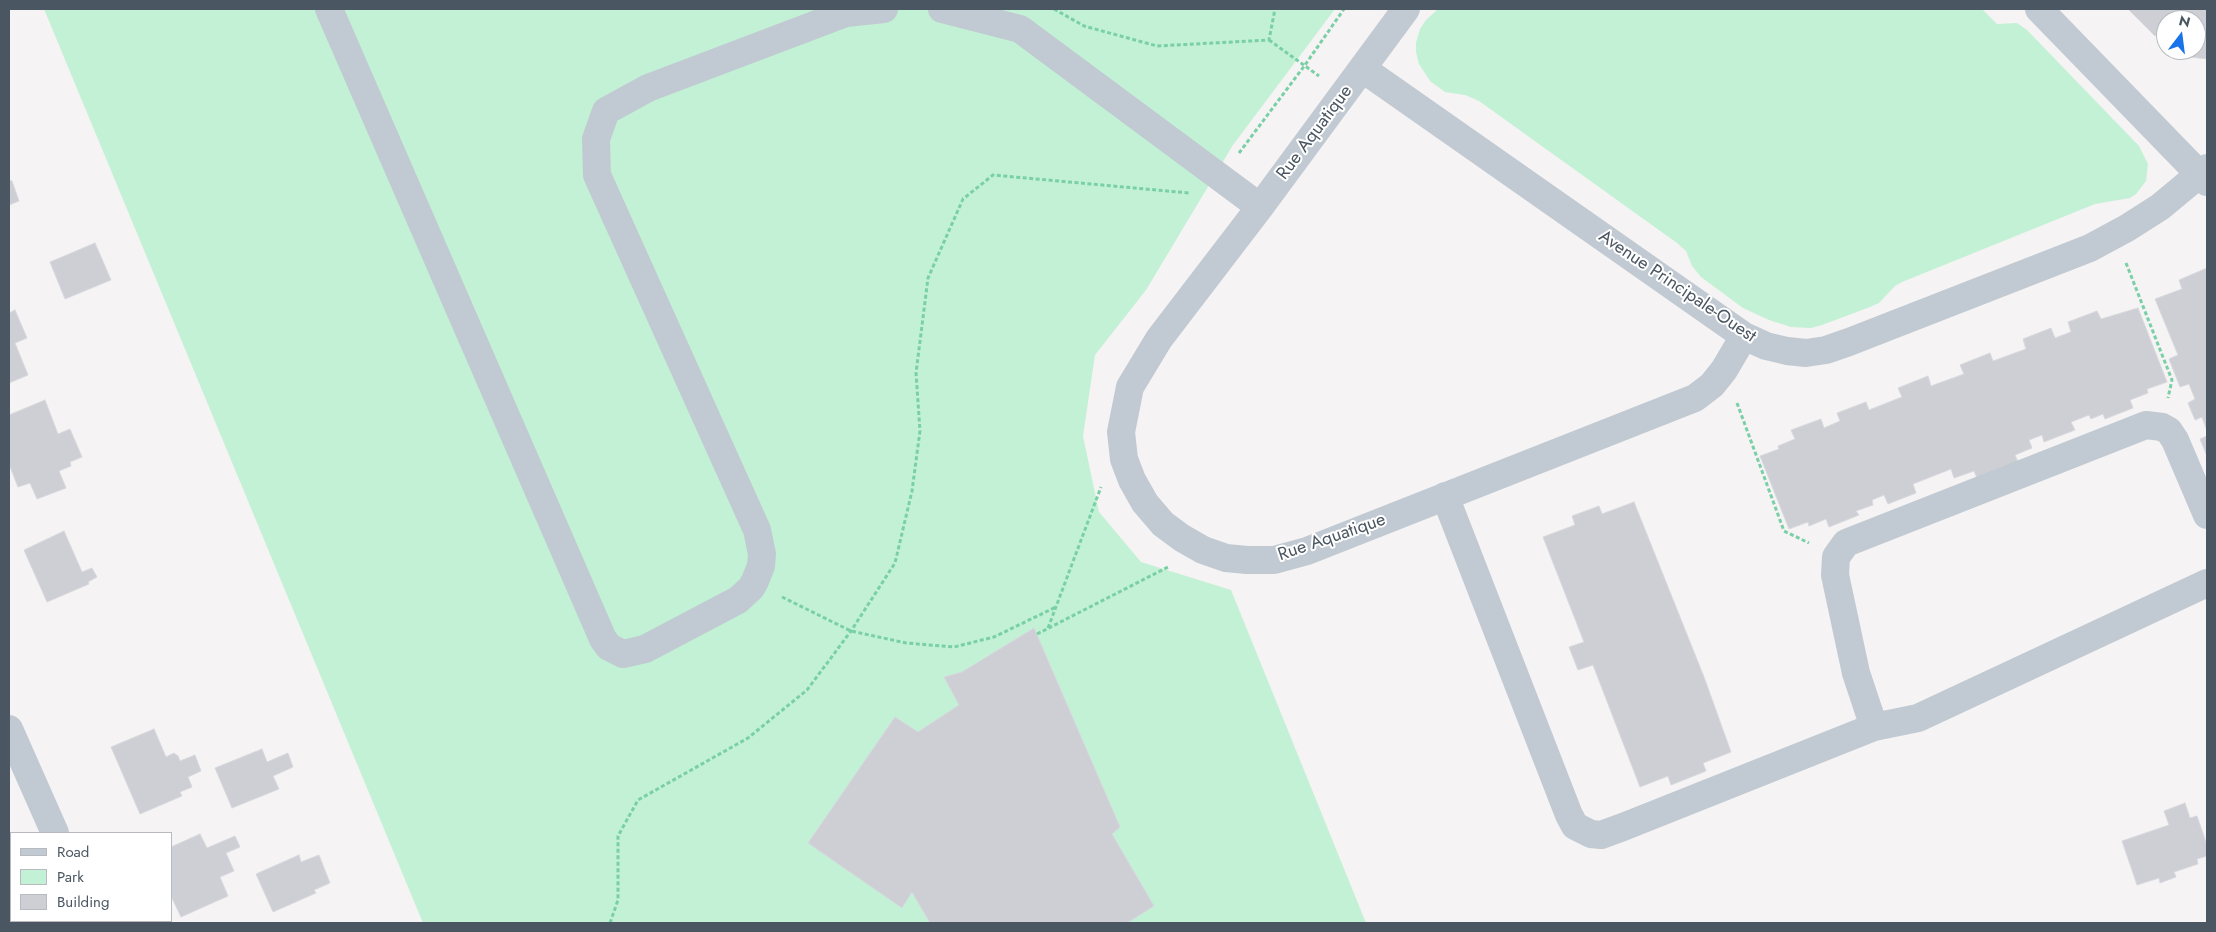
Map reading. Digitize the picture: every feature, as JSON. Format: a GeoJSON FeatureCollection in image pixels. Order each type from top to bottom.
{"type":"FeatureCollection","features":[{"type":"Feature","properties":{"kind":"street"},"geometry":{"type":"LineString","coordinates":[[329,9],[603,639],[609,647],[623,654],[645,649],[738,600],[752,588],[761,566],[762,554],[757,530],[597,175],[596,139],[606,111],[648,88],[846,13],[884,9]]}},
{"type":"Feature","properties":{"kind":"street"},"geometry":{"type":"LineString","coordinates":[[942,9],[1020,29],[1260,206]]}},
{"type":"Feature","properties":{"kind":"street","name":"Rue Aquatique"},"geometry":{"type":"LineString","coordinates":[[1406,9],[1155,345],[1130,387],[1121,432],[1124,458],[1141,495],[1163,524],[1203,550],[1226,558],[1274,560],[1307,550],[1695,398],[1712,385],[1724,370],[1744,336]]}},
{"type":"Feature","properties":{"kind":"street"},"geometry":{"type":"LineString","coordinates":[[2038,9],[2205,175]]}},
{"type":"Feature","properties":{"kind":"street","name":"Avenue Principale-Ouest"},"geometry":{"type":"LineString","coordinates":[[1362,68],[1744,336],[1766,346],[1787,351],[1806,353],[1826,350],[2090,248],[2160,207],[2205,175]]}},
{"type":"Feature","properties":{"kind":"street"},"geometry":{"type":"LineString","coordinates":[[1874,726],[1856,673],[1835,574],[1836,557],[1840,549],[1855,539],[2146,425],[2162,427],[2169,431],[2175,440],[2207,515]]}},
{"type":"Feature","properties":{"kind":"street"},"geometry":{"type":"LineString","coordinates":[[1445,496],[1569,815],[1575,826],[1584,832],[1601,835],[1874,726],[1918,718],[2207,582]]}},
{"type":"Feature","properties":{"kind":"street"},"geometry":{"type":"LineString","coordinates":[[9,729],[55,832]]}},
{"type":"Feature","properties":{"kind":"path"},"geometry":{"type":"LineString","coordinates":[[1054,9],[1084,26],[1157,46],[1269,40],[1344,94]]}},
{"type":"Feature","properties":{"kind":"path"},"geometry":{"type":"LineString","coordinates":[[1269,40],[1275,9]]}},
{"type":"Feature","properties":{"kind":"path"},"geometry":{"type":"LineString","coordinates":[[610,923],[618,900],[618,836],[638,800],[748,738],[807,690],[851,632],[896,563],[912,491],[920,431],[916,373],[928,278],[963,198],[992,176],[1190,193],[1221,177],[1305,66],[1344,9]]}},
{"type":"Feature","properties":{"kind":"path"},"geometry":{"type":"LineString","coordinates":[[2115,235],[2172,380],[2162,427]]}},
{"type":"Feature","properties":{"kind":"path"},"geometry":{"type":"LineString","coordinates":[[1724,370],[1784,531],[1836,557]]}},
{"type":"Feature","properties":{"kind":"path"},"geometry":{"type":"LineString","coordinates":[[1048,628],[1104,478]]}},
{"type":"Feature","properties":{"kind":"path"},"geometry":{"type":"LineString","coordinates":[[1037,634],[1203,550]]}},
{"type":"Feature","properties":{"kind":"path"},"geometry":{"type":"LineString","coordinates":[[755,581],[851,632],[906,644],[954,647],[994,637],[1056,607]]}},
{"type":"Feature","properties":{"kind":"green space"},"geometry":{"type":"Polygon","coordinates":[[[44,9],[1335,9],[1233,145],[1146,290],[1095,355],[1083,436],[1099,512],[1141,562],[1231,590],[1366,923],[423,923],[44,9]]]}},
{"type":"Feature","properties":{"kind":"green space"},"geometry":{"type":"Polygon","coordinates":[[[1438,9],[1982,9],[1997,24],[2017,23],[2027,30],[2139,146],[2148,164],[2146,181],[2136,194],[2130,198],[2095,204],[1902,282],[1895,286],[1879,303],[1870,307],[1811,328],[1791,327],[1769,320],[1743,308],[1701,277],[1692,266],[1686,251],[1677,243],[1479,101],[1465,95],[1445,92],[1430,81],[1419,64],[1416,43],[1420,29],[1426,20],[1438,9]]]}},
{"type":"Feature","properties":{"kind":"building"},"geometry":{"type":"Polygon","coordinates":[[[2128,9],[2207,9],[2207,59],[2206,10],[2156,10],[2155,36],[2128,9]]]}},
{"type":"Feature","properties":{"kind":"building"},"geometry":{"type":"Polygon","coordinates":[[[9,180],[12,181],[19,201],[9,205],[9,180]]]}},
{"type":"Feature","properties":{"kind":"building"},"geometry":{"type":"Polygon","coordinates":[[[95,243],[111,280],[65,299],[50,262],[95,243]]]}},
{"type":"Feature","properties":{"kind":"building"},"geometry":{"type":"Polygon","coordinates":[[[2207,268],[2207,431],[2202,417],[2195,420],[2188,403],[2195,399],[2189,384],[2180,387],[2169,359],[2178,355],[2155,299],[2182,289],[2179,280],[2207,268]]]}},
{"type":"Feature","properties":{"kind":"building"},"geometry":{"type":"Polygon","coordinates":[[[2138,308],[2167,382],[2147,389],[2148,393],[2130,400],[2133,408],[2105,419],[2103,414],[2091,419],[2089,415],[2071,422],[2075,430],[2044,442],[2042,435],[2029,440],[2032,448],[2015,455],[2018,462],[1977,478],[1974,471],[1954,478],[1951,469],[1913,484],[1916,493],[1888,504],[1884,495],[1872,500],[1873,505],[1856,511],[1859,515],[1829,527],[1826,519],[1809,526],[1808,522],[1789,529],[1760,456],[1779,449],[1778,446],[1795,439],[1791,430],[1821,419],[1824,428],[1840,421],[1837,413],[1866,402],[1869,410],[1902,397],[1898,388],[1928,376],[1931,386],[1964,374],[1960,365],[1990,353],[1993,361],[2026,349],[2023,339],[2051,328],[2055,338],[2071,332],[2068,322],[2097,311],[2101,319],[2138,308]]]}},
{"type":"Feature","properties":{"kind":"building"},"geometry":{"type":"Polygon","coordinates":[[[15,310],[27,338],[15,343],[28,375],[9,383],[9,313],[15,310]]]}},
{"type":"Feature","properties":{"kind":"building"},"geometry":{"type":"Polygon","coordinates":[[[45,400],[58,434],[70,429],[82,457],[70,462],[71,466],[59,471],[66,488],[37,499],[30,483],[18,487],[9,464],[9,415],[45,400]]]}},
{"type":"Feature","properties":{"kind":"building"},"geometry":{"type":"Polygon","coordinates":[[[2207,436],[2207,456],[2200,439],[2207,436]]]}},
{"type":"Feature","properties":{"kind":"building"},"geometry":{"type":"Polygon","coordinates":[[[1634,502],[1704,677],[1731,752],[1703,763],[1706,771],[1671,785],[1668,776],[1640,787],[1593,665],[1578,670],[1569,647],[1584,642],[1543,537],[1575,525],[1572,516],[1599,506],[1602,514],[1634,502]]]}},
{"type":"Feature","properties":{"kind":"building"},"geometry":{"type":"Polygon","coordinates":[[[64,531],[82,572],[92,568],[97,577],[88,582],[89,584],[47,602],[24,550],[64,531]]]}},
{"type":"Feature","properties":{"kind":"building"},"geometry":{"type":"Polygon","coordinates":[[[1034,628],[1120,827],[1112,834],[1154,906],[1127,923],[930,923],[912,892],[902,908],[808,843],[895,717],[918,732],[959,705],[944,677],[962,672],[1034,628]]]}},
{"type":"Feature","properties":{"kind":"building"},"geometry":{"type":"Polygon","coordinates":[[[154,729],[166,757],[174,753],[180,761],[195,755],[201,771],[188,777],[192,787],[180,792],[182,796],[140,814],[111,747],[154,729]]]}},
{"type":"Feature","properties":{"kind":"building"},"geometry":{"type":"Polygon","coordinates":[[[262,749],[267,762],[288,753],[293,767],[273,776],[279,789],[232,808],[215,768],[262,749]]]}},
{"type":"Feature","properties":{"kind":"building"},"geometry":{"type":"Polygon","coordinates":[[[2185,803],[2190,818],[2197,816],[2207,845],[2207,856],[2197,859],[2198,864],[2174,872],[2176,877],[2160,883],[2159,878],[2137,885],[2122,841],[2169,825],[2164,811],[2185,803]]]}},
{"type":"Feature","properties":{"kind":"building"},"geometry":{"type":"Polygon","coordinates":[[[200,834],[207,848],[235,836],[240,847],[226,853],[234,871],[220,877],[228,896],[181,917],[172,898],[172,847],[200,834]]]}},
{"type":"Feature","properties":{"kind":"building"},"geometry":{"type":"Polygon","coordinates":[[[299,855],[301,862],[319,855],[330,883],[314,890],[316,893],[273,912],[256,874],[299,855]]]}}]}
